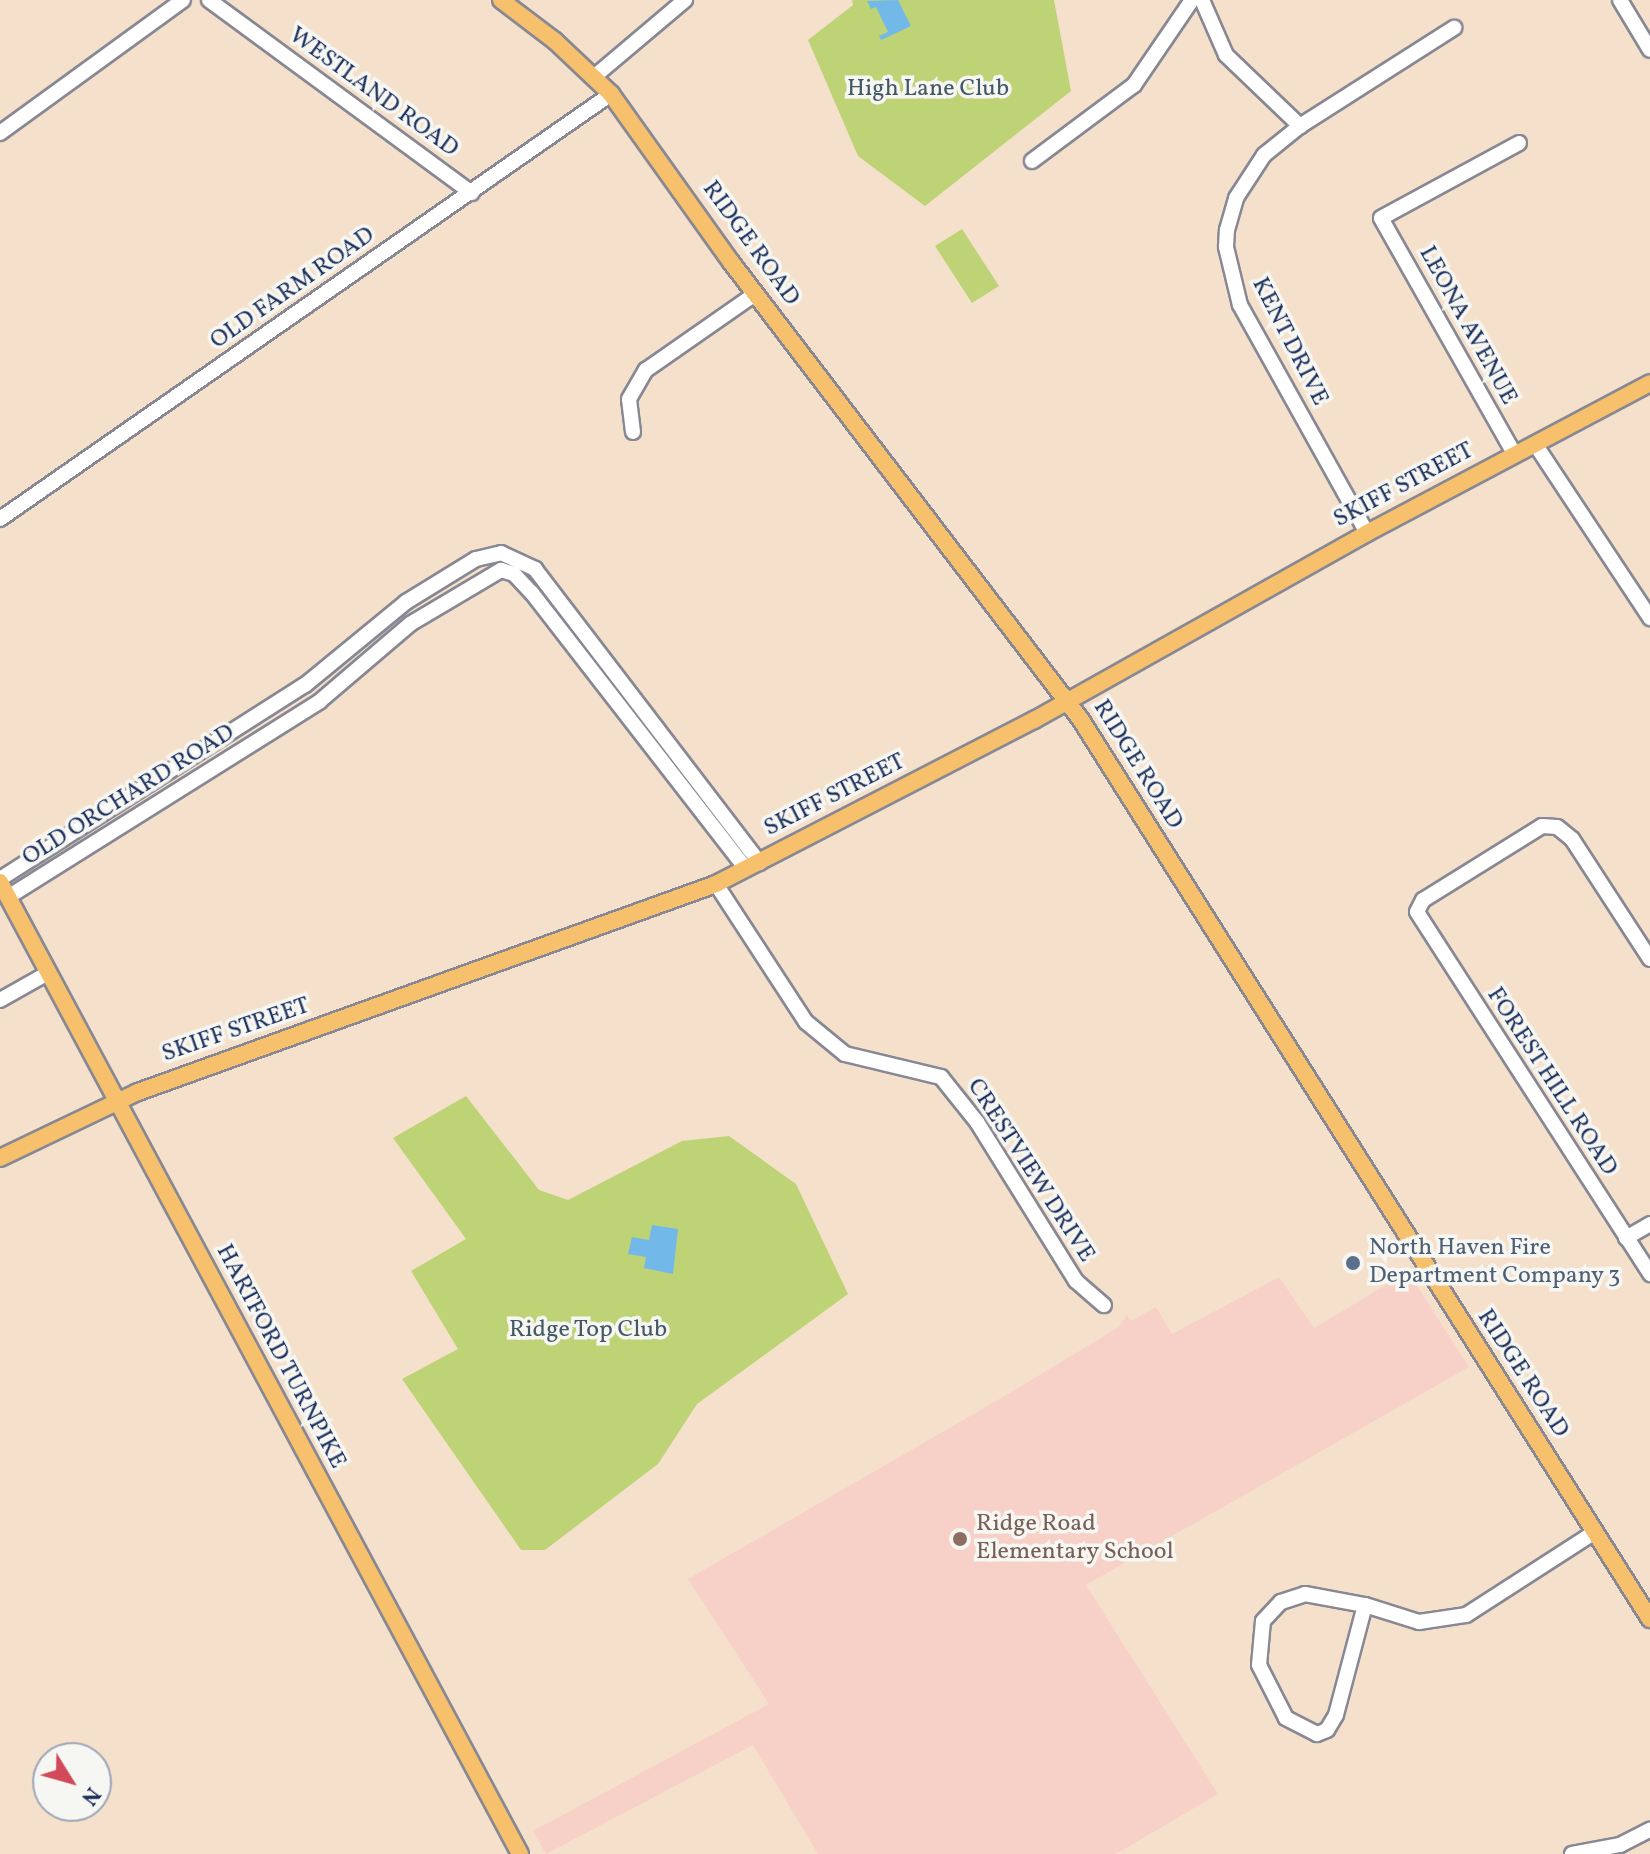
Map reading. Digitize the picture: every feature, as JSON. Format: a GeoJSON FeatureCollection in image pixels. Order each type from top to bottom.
{"type":"FeatureCollection","features":[{"type":"Feature","properties":{"kind":"main road","name":"RIDGE ROAD"},"geometry":{"type":"LineString","coordinates":[[501,0],[595,76],[611,94],[755,294],[1067,701],[1650,1619]]}},
{"type":"Feature","properties":{"kind":"main road","name":"SKIFF STREET"},"geometry":{"type":"LineString","coordinates":[[0,1158],[115,1102],[716,884],[1067,701],[1367,533],[1650,383]]}},
{"type":"Feature","properties":{"kind":"main road","name":"HARTFORD TURNPIKE"},"geometry":{"type":"LineString","coordinates":[[3,886],[115,1102],[520,1854]]}},
{"type":"Feature","properties":{"kind":"street"},"geometry":{"type":"LineString","coordinates":[[0,133],[183,0]]}},
{"type":"Feature","properties":{"kind":"street","name":"WESTLAND ROAD"},"geometry":{"type":"LineString","coordinates":[[209,0],[472,193]]}},
{"type":"Feature","properties":{"kind":"street"},"geometry":{"type":"LineString","coordinates":[[595,76],[685,0]]}},
{"type":"Feature","properties":{"kind":"street"},"geometry":{"type":"LineString","coordinates":[[1032,161],[1089,122],[1134,85],[1192,0]]}},
{"type":"Feature","properties":{"kind":"street"},"geometry":{"type":"LineString","coordinates":[[1202,0],[1226,55],[1300,126]]}},
{"type":"Feature","properties":{"kind":"street"},"geometry":{"type":"LineString","coordinates":[[1620,0],[1650,50]]}},
{"type":"Feature","properties":{"kind":"street","name":"KENT DRIVE"},"geometry":{"type":"LineString","coordinates":[[1367,533],[1240,305],[1226,247],[1236,198],[1264,155],[1300,126],[1454,28]]}},
{"type":"Feature","properties":{"kind":"street","name":"OLD FARM ROAD"},"geometry":{"type":"LineString","coordinates":[[0,519],[611,94]]}},
{"type":"Feature","properties":{"kind":"street","name":"LEONA AVENUE"},"geometry":{"type":"LineString","coordinates":[[1515,455],[1381,218],[1519,143]]}},
{"type":"Feature","properties":{"kind":"street"},"geometry":{"type":"LineString","coordinates":[[633,432],[629,399],[646,370],[755,294]]}},
{"type":"Feature","properties":{"kind":"street"},"geometry":{"type":"LineString","coordinates":[[1535,444],[1650,618]]}},
{"type":"Feature","properties":{"kind":"street"},"geometry":{"type":"LineString","coordinates":[[501,553],[535,569],[632,695],[753,866],[618,705],[532,593],[514,574],[501,570],[501,553]]}},
{"type":"Feature","properties":{"kind":"street","name":"OLD ORCHARD ROAD"},"geometry":{"type":"LineString","coordinates":[[3,886],[323,672],[406,602],[476,559],[501,553]]}},
{"type":"Feature","properties":{"kind":"street","name":"OLD ORCHARD ROAD"},"geometry":{"type":"LineString","coordinates":[[3,886],[272,732],[334,691],[410,624],[501,570]]}},
{"type":"Feature","properties":{"kind":"street"},"geometry":{"type":"LineString","coordinates":[[323,672],[334,691]]}},
{"type":"Feature","properties":{"kind":"street"},"geometry":{"type":"LineString","coordinates":[[618,705],[632,695]]}},
{"type":"Feature","properties":{"kind":"street","name":"OLD ORCHARD ROAD"},"geometry":{"type":"LineString","coordinates":[[259,713],[272,732]]}},
{"type":"Feature","properties":{"kind":"street","name":"FOREST HILL ROAD"},"geometry":{"type":"LineString","coordinates":[[1650,959],[1572,839],[1557,827],[1542,826],[1423,900],[1417,912],[1650,1274]]}},
{"type":"Feature","properties":{"kind":"street","name":"CRESTVIEW DRIVE"},"geometry":{"type":"LineString","coordinates":[[716,884],[806,1022],[845,1054],[941,1077],[977,1122],[1076,1281],[1104,1305]]}},
{"type":"Feature","properties":{"kind":"street"},"geometry":{"type":"LineString","coordinates":[[0,1000],[48,973]]}},
{"type":"Feature","properties":{"kind":"street"},"geometry":{"type":"LineString","coordinates":[[1626,1238],[1650,1224]]}},
{"type":"Feature","properties":{"kind":"street"},"geometry":{"type":"LineString","coordinates":[[1365,1605],[1334,1720],[1320,1734],[1298,1729],[1278,1707],[1261,1675],[1263,1621],[1281,1602],[1305,1594],[1365,1605],[1419,1622],[1466,1615],[1595,1532]]}},
{"type":"Feature","properties":{"kind":"street"},"geometry":{"type":"LineString","coordinates":[[1572,1854],[1620,1845],[1650,1830]]}},
{"type":"Feature","properties":{"kind":"shaded area","name":"Ridge Road Elementary School"},"geometry":{"type":"Polygon","coordinates":[[[1408,1272],[1469,1367],[1086,1585],[1218,1794],[1116,1854],[818,1854],[753,1745],[546,1854],[533,1831],[769,1704],[688,1579],[1003,1397],[1119,1327],[1127,1315],[1131,1321],[1156,1307],[1172,1334],[1279,1277],[1314,1328],[1408,1272]]]}},
{"type":"Feature","properties":{"kind":"green space","name":"High Lane Club"},"geometry":{"type":"Polygon","coordinates":[[[852,0],[1054,0],[1071,91],[925,206],[858,156],[808,40],[853,5],[852,0]]]}},
{"type":"Feature","properties":{"kind":"green space"},"geometry":{"type":"Polygon","coordinates":[[[962,229],[999,286],[972,303],[935,246],[962,229]]]}},
{"type":"Feature","properties":{"kind":"green space","name":"Ridge Top Club"},"geometry":{"type":"Polygon","coordinates":[[[466,1096],[539,1190],[568,1200],[682,1141],[729,1136],[796,1184],[848,1294],[697,1404],[658,1464],[545,1550],[521,1550],[402,1379],[458,1349],[411,1271],[466,1239],[393,1138],[466,1096]]]}},
{"type":"Feature","properties":{"kind":"water"},"geometry":{"type":"Polygon","coordinates":[[[898,0],[911,26],[881,40],[879,36],[888,32],[876,7],[871,9],[867,1],[898,0]]]}},
{"type":"Feature","properties":{"kind":"water"},"geometry":{"type":"Polygon","coordinates":[[[652,1225],[678,1229],[673,1274],[644,1268],[646,1257],[628,1254],[632,1237],[649,1240],[652,1225]]]}},
{"type":"Feature","properties":{"kind":"place","name":"North Haven Fire Department Company 3"},"geometry":{"type":"Point","coordinates":[1353,1263]}},
{"type":"Feature","properties":{"kind":"place","name":"Ridge Road Elementary School"},"geometry":{"type":"Point","coordinates":[960,1539]}}]}
